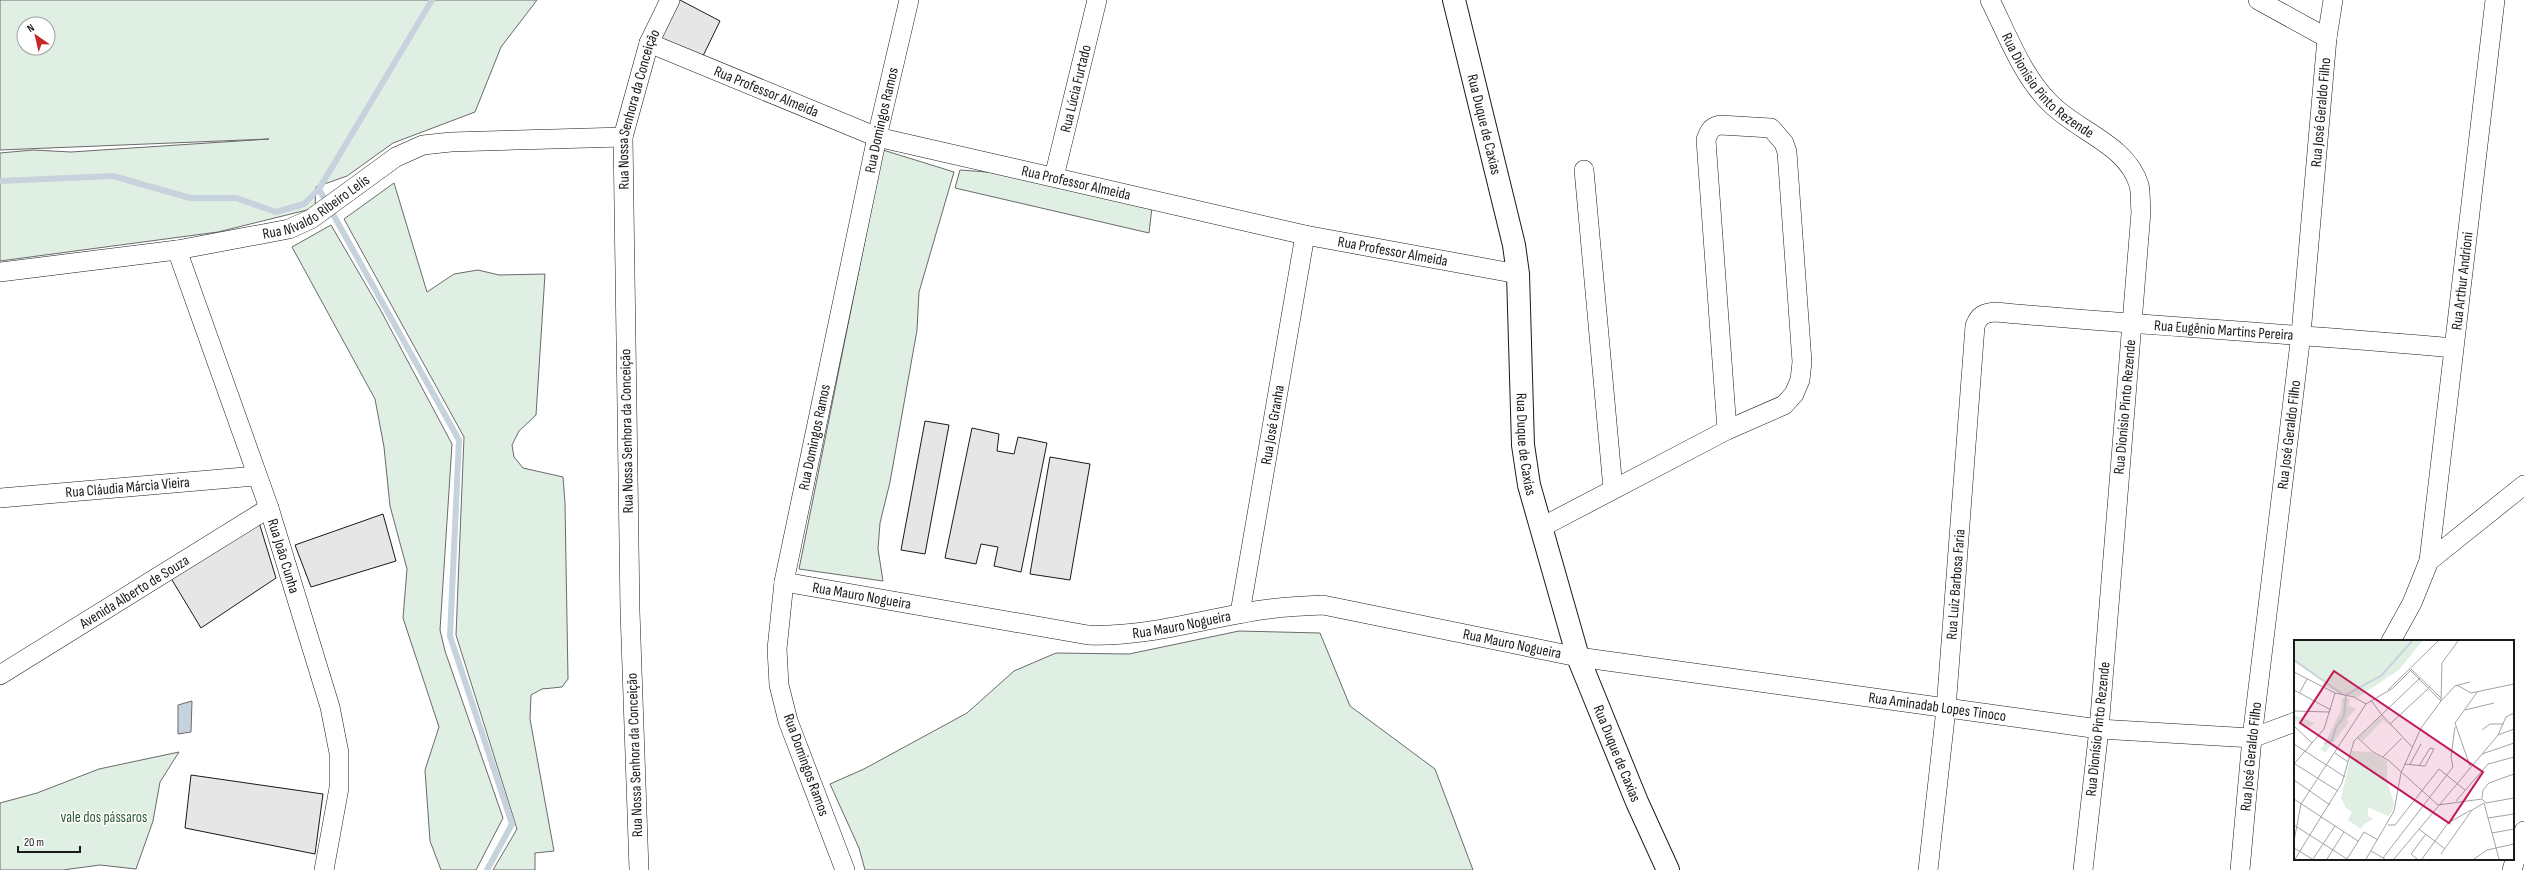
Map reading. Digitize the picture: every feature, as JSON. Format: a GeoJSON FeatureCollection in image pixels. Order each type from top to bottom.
{"type":"FeatureCollection","features":[{"type":"Feature","properties":{"kind":"street","name":"Rua Nossa Senhora da Conceição"},"geometry":{"type":"LineString","coordinates":[[639,870],[630,603],[623,137],[649,43],[670,0]]}},
{"type":"Feature","properties":{"kind":"street","name":"Rua Domingos Ramos"},"geometry":{"type":"LineString","coordinates":[[846,870],[788,721],[779,685],[777,649],[784,582],[876,137],[909,0]]}},
{"type":"Feature","properties":{"kind":"street","name":"Rua Lúcia Furtado"},"geometry":{"type":"LineString","coordinates":[[1054,177],[1097,0]]}},
{"type":"Feature","properties":{"kind":"street","name":"Rua Duque de Caxias"},"geometry":{"type":"LineString","coordinates":[[1454,0],[1506,209],[1518,274],[1523,445],[1529,485],[1540,528],[1578,657],[1637,802],[1668,870]]}},
{"type":"Feature","properties":{"kind":"street","name":"Rua Dionísio Pinto Rezende"},"geometry":{"type":"LineString","coordinates":[[1990,0],[2014,48],[2035,85],[2048,102],[2064,116],[2112,148],[2129,164],[2139,185],[2141,212],[2099,729],[2083,870]]}},
{"type":"Feature","properties":{"kind":"street"},"geometry":{"type":"LineString","coordinates":[[2258,0],[2327,38]]}},
{"type":"Feature","properties":{"kind":"street","name":"Rua José Geraldo Filho"},"geometry":{"type":"LineString","coordinates":[[2240,870],[2252,738],[2301,334],[2327,38],[2333,0]]}},
{"type":"Feature","properties":{"kind":"street","name":"Rua Arthur Andrioni"},"geometry":{"type":"LineString","coordinates":[[2429,561],[2495,0]]}},
{"type":"Feature","properties":{"kind":"street","name":"Rua Professor Almeida"},"geometry":{"type":"LineString","coordinates":[[649,43],[876,137],[1305,235],[1518,274]]}},
{"type":"Feature","properties":{"kind":"street"},"geometry":{"type":"LineString","coordinates":[[1540,528],[1727,430],[1784,405],[1794,394],[1800,380],[1802,362],[1787,152],[1781,138],[1771,128],[1720,125],[1713,127],[1706,140],[1727,430]]}},
{"type":"Feature","properties":{"kind":"street","name":"Rua Nivaldo Ribeiro Lelis"},"geometry":{"type":"LineString","coordinates":[[0,272],[177,250],[289,229],[311,219],[370,174],[396,157],[423,145],[451,142],[623,137]]}},
{"type":"Feature","properties":{"kind":"street"},"geometry":{"type":"LineString","coordinates":[[1584,170],[1613,489]]}},
{"type":"Feature","properties":{"kind":"street","name":"Rua José Granha"},"geometry":{"type":"LineString","coordinates":[[1240,613],[1305,235]]}},
{"type":"Feature","properties":{"kind":"street","name":"Rua João Cunha"},"geometry":{"type":"LineString","coordinates":[[177,250],[268,508],[328,700],[340,753],[339,788],[324,870]]}},
{"type":"Feature","properties":{"kind":"street","name":"Rua Eugênio Martins Pereira"},"geometry":{"type":"LineString","coordinates":[[1995,312],[2131,324],[2301,334],[2453,348]]}},
{"type":"Feature","properties":{"kind":"street","name":"Rua Luiz Barbosa Faria"},"geometry":{"type":"LineString","coordinates":[[1928,870],[1946,709],[1975,326],[1978,317],[1985,313],[1995,312]]}},
{"type":"Feature","properties":{"kind":"street","name":"Rua Cláudia Márcia Vieira"},"geometry":{"type":"LineString","coordinates":[[0,498],[256,476]]}},
{"type":"Feature","properties":{"kind":"street"},"geometry":{"type":"LineString","coordinates":[[2392,640],[2412,603],[2429,561],[2524,485]]}},
{"type":"Feature","properties":{"kind":"street","name":"Avenida Alberto de Souza"},"geometry":{"type":"LineString","coordinates":[[0,675],[268,508]]}},
{"type":"Feature","properties":{"kind":"street","name":"Rua Mauro Nogueira"},"geometry":{"type":"LineString","coordinates":[[784,582],[1088,635],[1118,636],[1151,633],[1240,613],[1296,606],[1323,605],[1578,657]]}},
{"type":"Feature","properties":{"kind":"street","name":"Rua Aminadab Lopes Tinoco"},"geometry":{"type":"LineString","coordinates":[[1578,657],[2099,729],[2252,738],[2294,722]]}},
{"type":"Feature","properties":{"kind":"street"},"geometry":{"type":"LineString","coordinates":[[2512,870],[2524,831]]}},
{"type":"Feature","properties":{"kind":"green space"},"geometry":{"type":"Polygon","coordinates":[[[0,0],[537,0],[501,47],[475,112],[393,143],[347,176],[316,187],[315,208],[218,232],[0,261],[0,153],[33,150],[71,152],[269,139],[0,150],[0,0]]]}},
{"type":"Feature","properties":{"kind":"green space"},"geometry":{"type":"Polygon","coordinates":[[[883,150],[954,172],[919,292],[917,330],[890,482],[880,523],[878,549],[883,581],[799,569],[883,150]]]}},
{"type":"Feature","properties":{"kind":"green space"},"geometry":{"type":"Polygon","coordinates":[[[960,170],[1000,173],[1152,207],[1149,233],[955,188],[960,170]]]}},
{"type":"Feature","properties":{"kind":"green space"},"geometry":{"type":"Polygon","coordinates":[[[394,183],[427,292],[454,274],[478,270],[499,275],[545,274],[536,415],[519,431],[512,445],[514,457],[523,468],[563,477],[565,503],[568,679],[562,687],[542,689],[531,695],[530,719],[554,851],[535,853],[535,870],[493,870],[517,829],[456,635],[464,437],[344,219],[394,183]]]}},
{"type":"Feature","properties":{"kind":"green space"},"geometry":{"type":"Polygon","coordinates":[[[331,225],[380,309],[452,444],[440,630],[445,651],[503,818],[476,870],[441,870],[430,841],[425,770],[439,727],[403,618],[407,569],[390,506],[384,447],[375,399],[292,247],[331,225]]]}},
{"type":"Feature","properties":{"kind":"green space"},"geometry":{"type":"Polygon","coordinates":[[[1239,631],[1320,633],[1350,706],[1435,769],[1473,870],[865,870],[859,848],[830,784],[864,769],[967,713],[1014,671],[1056,653],[1129,654],[1239,631]]]}},
{"type":"Feature","properties":{"kind":"green space","name":"vale dos pássaros"},"geometry":{"type":"Polygon","coordinates":[[[179,752],[160,782],[153,821],[136,869],[100,865],[63,870],[0,870],[0,803],[37,793],[99,769],[179,752]]]}},
{"type":"Feature","properties":{"kind":"shaded area"},"geometry":{"type":"Polygon","coordinates":[[[192,701],[191,732],[178,734],[178,705],[192,701]]]}},
{"type":"Feature","properties":{"kind":"building"},"geometry":{"type":"Polygon","coordinates":[[[674,0],[680,0],[720,21],[702,58],[656,38],[674,0]]]}},
{"type":"Feature","properties":{"kind":"building"},"geometry":{"type":"Polygon","coordinates":[[[925,421],[949,425],[925,554],[901,550],[925,421]]]}},
{"type":"Feature","properties":{"kind":"building"},"geometry":{"type":"Polygon","coordinates":[[[972,428],[999,434],[997,451],[1014,454],[1018,437],[1047,443],[1021,572],[994,566],[998,547],[981,544],[976,564],[945,558],[972,428]]]}},
{"type":"Feature","properties":{"kind":"building"},"geometry":{"type":"Polygon","coordinates":[[[1050,457],[1090,464],[1070,580],[1030,574],[1050,457]]]}},
{"type":"Feature","properties":{"kind":"building"},"geometry":{"type":"Polygon","coordinates":[[[383,514],[396,561],[311,587],[295,545],[383,514]]]}},
{"type":"Feature","properties":{"kind":"building"},"geometry":{"type":"Polygon","coordinates":[[[258,519],[276,578],[201,628],[169,575],[258,519]]]}},
{"type":"Feature","properties":{"kind":"building"},"geometry":{"type":"Polygon","coordinates":[[[191,775],[323,794],[315,854],[185,828],[191,775]]]}},
{"type":"Feature","properties":{"kind":"waterway"},"geometry":{"type":"LineString","coordinates":[[432,0],[319,189],[459,440],[450,636],[512,824],[487,870]]}},
{"type":"Feature","properties":{"kind":"waterway"},"geometry":{"type":"LineString","coordinates":[[0,181],[113,176],[190,198],[236,198],[276,212],[304,204],[319,189]]}}]}
